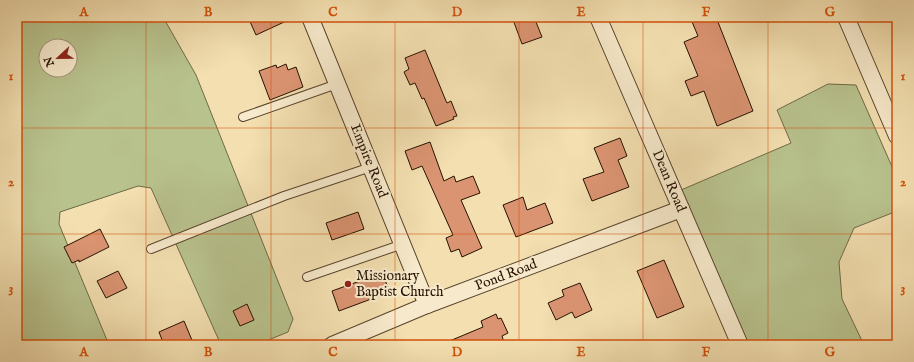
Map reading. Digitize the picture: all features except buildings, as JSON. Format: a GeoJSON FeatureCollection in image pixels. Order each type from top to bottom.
{"type":"FeatureCollection","features":[{"type":"Feature","properties":{"kind":"street","name":"Empire Road"},"geometry":{"type":"LineString","coordinates":[[310,17],[427,305]]}},
{"type":"Feature","properties":{"kind":"street","name":"Dean Road"},"geometry":{"type":"LineString","coordinates":[[598,17],[740,345]]}},
{"type":"Feature","properties":{"kind":"street"},"geometry":{"type":"LineString","coordinates":[[846,17],[897,136]]}},
{"type":"Feature","properties":{"kind":"street","name":"Pond Road"},"geometry":{"type":"LineString","coordinates":[[332,345],[427,305],[681,209]]}},
{"type":"Feature","properties":{"kind":"lane"},"geometry":{"type":"LineString","coordinates":[[243,117],[337,84]]}},
{"type":"Feature","properties":{"kind":"lane"},"geometry":{"type":"LineString","coordinates":[[151,249],[263,203],[371,167]]}},
{"type":"Feature","properties":{"kind":"lane"},"geometry":{"type":"LineString","coordinates":[[307,278],[403,244]]}},
{"type":"Feature","properties":{"kind":"green space"},"geometry":{"type":"Polygon","coordinates":[[[17,17],[163,17],[196,75],[293,319],[288,332],[256,345],[221,345],[151,188],[138,186],[60,212],[59,224],[109,345],[17,345],[17,17]]]}},
{"type":"Feature","properties":{"kind":"green space"},"geometry":{"type":"Polygon","coordinates":[[[828,84],[856,85],[897,178],[897,204],[892,213],[854,228],[839,262],[842,299],[864,345],[748,345],[681,190],[791,143],[777,110],[828,84]]]}},
{"type":"Feature","properties":{"kind":"place","name":"Missionary Baptist Church"},"geometry":{"type":"Point","coordinates":[348,284]}}]}
